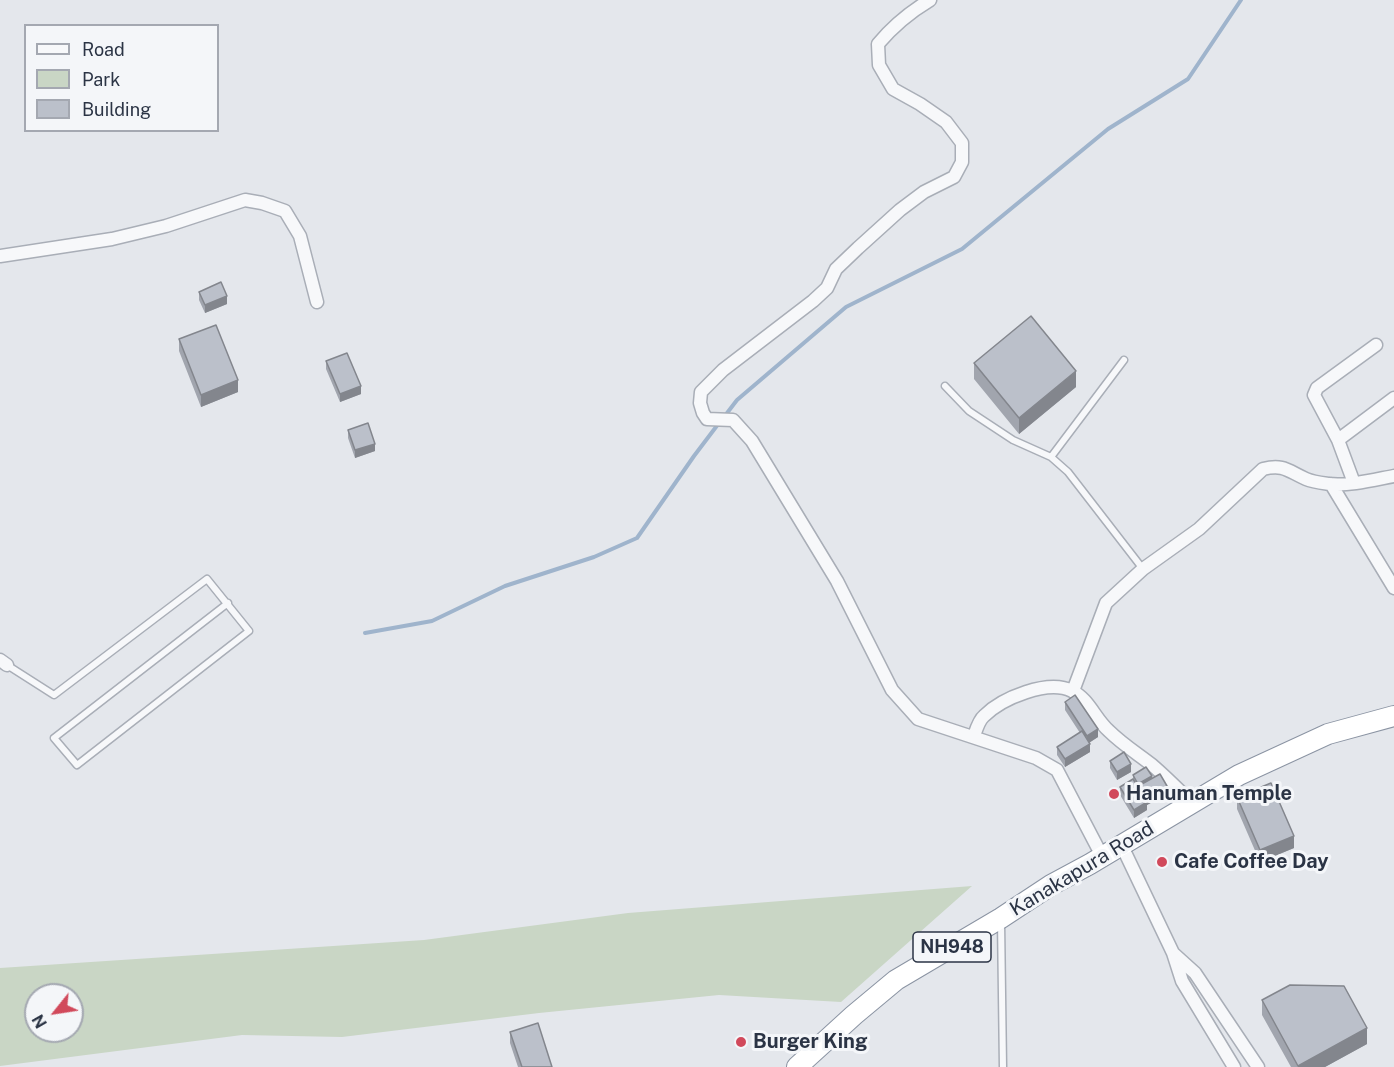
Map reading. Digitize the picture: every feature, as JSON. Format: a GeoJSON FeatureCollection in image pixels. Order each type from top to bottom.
{"type":"FeatureCollection","features":[{"type":"Feature","properties":{"kind":"highway","name":"Kanakapura Road"},"geometry":{"type":"LineString","coordinates":[[796,1067],[896,980],[1001,918],[1051,885],[1239,775],[1328,734],[1394,716]]}},
{"type":"Feature","properties":{"kind":"street"},"geometry":{"type":"LineString","coordinates":[[930,0],[890,29],[878,44],[879,65],[893,89],[946,122],[962,143],[962,162],[954,177],[924,192],[900,210],[836,269],[826,288],[813,301],[723,370],[701,392],[700,403],[707,419],[733,420],[752,441],[837,581],[892,690],[918,719],[1036,758],[1057,770],[1102,856]]}},
{"type":"Feature","properties":{"kind":"street"},"geometry":{"type":"LineString","coordinates":[[0,256],[112,239],[166,226],[245,200],[285,211],[300,236],[317,302]]}},
{"type":"Feature","properties":{"kind":"street"},"geometry":{"type":"LineString","coordinates":[[1354,483],[1338,440],[1314,395],[1317,387],[1376,345]]}},
{"type":"Feature","properties":{"kind":"street"},"geometry":{"type":"LineString","coordinates":[[1338,440],[1394,398]]}},
{"type":"Feature","properties":{"kind":"street"},"geometry":{"type":"LineString","coordinates":[[1073,691],[1106,603],[1143,569],[1199,529],[1263,469],[1273,467],[1288,469],[1309,481],[1331,484],[1354,483],[1394,476]]}},
{"type":"Feature","properties":{"kind":"street"},"geometry":{"type":"LineString","coordinates":[[1331,484],[1394,588]]}},
{"type":"Feature","properties":{"kind":"street"},"geometry":{"type":"LineString","coordinates":[[974,736],[982,717],[1004,701],[1035,689],[1056,686],[1073,691],[1087,703],[1108,731],[1153,766],[1192,803]]}},
{"type":"Feature","properties":{"kind":"street"},"geometry":{"type":"LineString","coordinates":[[1121,844],[1173,953],[1182,981],[1234,1067]]}},
{"type":"Feature","properties":{"kind":"street"},"geometry":{"type":"LineString","coordinates":[[1173,953],[1195,973],[1258,1067]]}},
{"type":"Feature","properties":{"kind":"lane"},"geometry":{"type":"LineString","coordinates":[[1051,457],[1124,360]]}},
{"type":"Feature","properties":{"kind":"lane"},"geometry":{"type":"LineString","coordinates":[[945,386],[969,411],[1013,440],[1051,457],[1068,471],[1143,569]]}},
{"type":"Feature","properties":{"kind":"lane"},"geometry":{"type":"LineString","coordinates":[[4,662],[54,695],[207,579],[228,603],[249,630],[77,765],[54,738],[228,603]]}},
{"type":"Feature","properties":{"kind":"lane"},"geometry":{"type":"LineString","coordinates":[[1001,918],[1003,1067]]}},
{"type":"Feature","properties":{"kind":"green space"},"geometry":{"type":"Polygon","coordinates":[[[972,886],[841,1002],[719,995],[539,1013],[342,1037],[242,1035],[0,1066],[0,968],[424,940],[628,913],[972,886]]]}},
{"type":"Feature","properties":{"kind":"building"},"geometry":{"type":"Polygon","coordinates":[[[221,282],[227,296],[205,305],[199,292],[221,282]]]}},
{"type":"Feature","properties":{"kind":"building"},"geometry":{"type":"Polygon","coordinates":[[[1031,316],[1076,371],[1019,418],[974,363],[1031,316]]]}},
{"type":"Feature","properties":{"kind":"building"},"geometry":{"type":"Polygon","coordinates":[[[216,325],[238,380],[201,395],[179,339],[216,325]]]}},
{"type":"Feature","properties":{"kind":"building"},"geometry":{"type":"Polygon","coordinates":[[[347,353],[361,386],[340,394],[326,361],[347,353]]]}},
{"type":"Feature","properties":{"kind":"building"},"geometry":{"type":"Polygon","coordinates":[[[368,423],[375,444],[355,450],[348,430],[368,423]]]}},
{"type":"Feature","properties":{"kind":"building"},"geometry":{"type":"Polygon","coordinates":[[[1075,695],[1098,729],[1087,736],[1065,702],[1075,695]]]}},
{"type":"Feature","properties":{"kind":"building"},"geometry":{"type":"Polygon","coordinates":[[[1082,731],[1090,744],[1065,759],[1057,747],[1082,731]]]}},
{"type":"Feature","properties":{"kind":"building"},"geometry":{"type":"Polygon","coordinates":[[[1124,752],[1131,764],[1117,772],[1110,761],[1124,752]]]}},
{"type":"Feature","properties":{"kind":"building"},"geometry":{"type":"Polygon","coordinates":[[[1146,767],[1152,776],[1138,784],[1133,775],[1146,767]]]}},
{"type":"Feature","properties":{"kind":"building"},"geometry":{"type":"Polygon","coordinates":[[[1160,774],[1167,786],[1147,797],[1140,785],[1160,774]]]}},
{"type":"Feature","properties":{"kind":"building"},"geometry":{"type":"Polygon","coordinates":[[[1133,779],[1147,802],[1134,810],[1120,787],[1133,779]]]}},
{"type":"Feature","properties":{"kind":"building"},"geometry":{"type":"Polygon","coordinates":[[[1271,783],[1294,836],[1260,850],[1237,797],[1271,783]]]}},
{"type":"Feature","properties":{"kind":"building"},"geometry":{"type":"Polygon","coordinates":[[[1290,985],[1344,986],[1367,1028],[1298,1066],[1262,1000],[1290,985]]]}},
{"type":"Feature","properties":{"kind":"building"},"geometry":{"type":"Polygon","coordinates":[[[538,1023],[552,1067],[522,1067],[510,1032],[538,1023]]]}},
{"type":"Feature","properties":{"kind":"waterway"},"geometry":{"type":"LineString","coordinates":[[724,417],[737,400],[846,307],[962,249],[1108,129],[1188,79],[1241,0]]}},
{"type":"Feature","properties":{"kind":"waterway"},"geometry":{"type":"LineString","coordinates":[[365,633],[432,621],[505,586],[594,557],[637,538],[719,423]]}},
{"type":"Feature","properties":{"kind":"place","name":"Hanuman Temple"},"geometry":{"type":"Point","coordinates":[1114,794]}},
{"type":"Feature","properties":{"kind":"place","name":"Cafe Coffee Day"},"geometry":{"type":"Point","coordinates":[1162,862]}},
{"type":"Feature","properties":{"kind":"place","name":"Burger King"},"geometry":{"type":"Point","coordinates":[741,1042]}}]}
